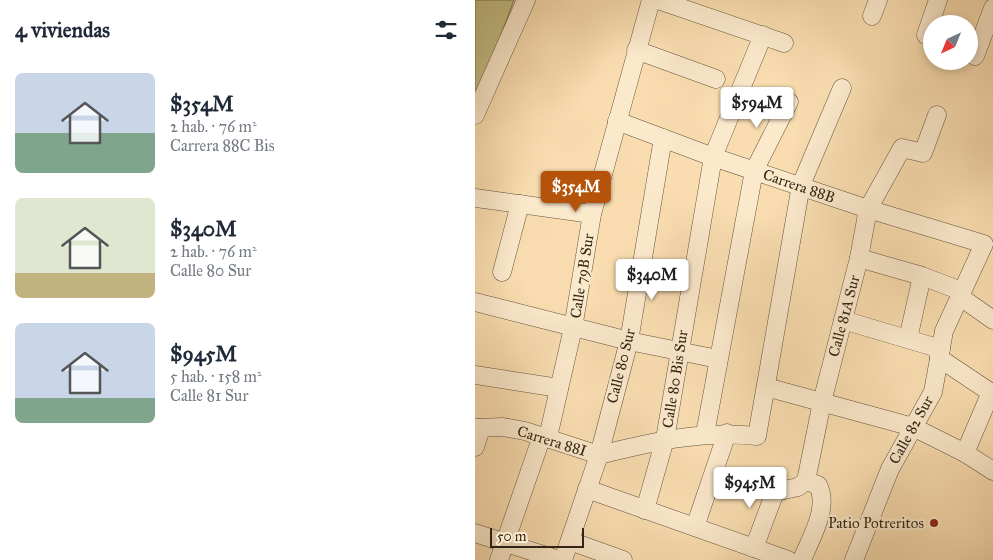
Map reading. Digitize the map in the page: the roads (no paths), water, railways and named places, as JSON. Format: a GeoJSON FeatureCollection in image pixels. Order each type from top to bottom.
{"type":"FeatureCollection","features":[{"type":"Feature","properties":{"kind":"street"},"geometry":{"type":"LineString","coordinates":[[475,115],[526,0]]}},
{"type":"Feature","properties":{"kind":"street","name":"Calle 79B Sur"},"geometry":{"type":"LineString","coordinates":[[499,560],[545,436],[559,388],[573,328],[592,214],[651,0]]}},
{"type":"Feature","properties":{"kind":"street"},"geometry":{"type":"LineString","coordinates":[[658,0],[680,4],[784,43]]}},
{"type":"Feature","properties":{"kind":"street"},"geometry":{"type":"LineString","coordinates":[[933,15],[938,0]]}},
{"type":"Feature","properties":{"kind":"street"},"geometry":{"type":"LineString","coordinates":[[978,48],[993,8]]}},
{"type":"Feature","properties":{"kind":"street","name":"Calle 80 Bis Sur"},"geometry":{"type":"LineString","coordinates":[[645,510],[665,439],[713,157],[763,36]]}},
{"type":"Feature","properties":{"kind":"street"},"geometry":{"type":"LineString","coordinates":[[637,50],[716,78]]}},
{"type":"Feature","properties":{"kind":"street"},"geometry":{"type":"LineString","coordinates":[[599,455],[665,439],[705,434],[727,433],[757,436],[801,185],[843,88]]}},
{"type":"Feature","properties":{"kind":"street"},"geometry":{"type":"LineString","coordinates":[[705,434],[755,171],[789,102]]}},
{"type":"Feature","properties":{"kind":"street","name":"Calle 81A Sur"},"geometry":{"type":"LineString","coordinates":[[802,484],[859,258],[867,209],[902,148],[923,154],[937,115]]}},
{"type":"Feature","properties":{"kind":"street","name":"Carrera 88B"},"geometry":{"type":"LineString","coordinates":[[617,122],[713,157],[801,185],[867,209],[984,244]]}},
{"type":"Feature","properties":{"kind":"street","name":"Calle 80 Sur"},"geometry":{"type":"LineString","coordinates":[[563,560],[599,455],[629,341],[663,138]]}},
{"type":"Feature","properties":{"kind":"street"},"geometry":{"type":"LineString","coordinates":[[475,198],[592,214]]}},
{"type":"Feature","properties":{"kind":"street"},"geometry":{"type":"LineString","coordinates":[[502,272],[520,204]]}},
{"type":"Feature","properties":{"kind":"street","name":"Calle 82 Sur"},"geometry":{"type":"LineString","coordinates":[[854,560],[890,469],[913,427],[927,407],[933,392],[944,331],[984,244]]}},
{"type":"Feature","properties":{"kind":"street"},"geometry":{"type":"LineString","coordinates":[[859,258],[922,276],[960,294],[993,320]]}},
{"type":"Feature","properties":{"kind":"street"},"geometry":{"type":"LineString","coordinates":[[908,339],[922,276]]}},
{"type":"Feature","properties":{"kind":"street"},"geometry":{"type":"LineString","coordinates":[[475,302],[629,341],[718,358]]}},
{"type":"Feature","properties":{"kind":"street"},"geometry":{"type":"LineString","coordinates":[[843,320],[908,339],[939,353],[992,393],[965,453]]}},
{"type":"Feature","properties":{"kind":"street"},"geometry":{"type":"LineString","coordinates":[[475,375],[559,388]]}},
{"type":"Feature","properties":{"kind":"street"},"geometry":{"type":"LineString","coordinates":[[767,387],[913,427],[965,453],[993,471]]}},
{"type":"Feature","properties":{"kind":"street"},"geometry":{"type":"LineString","coordinates":[[475,447],[478,428]]}},
{"type":"Feature","properties":{"kind":"street","name":"Carrera 88I"},"geometry":{"type":"LineString","coordinates":[[478,428],[515,429],[545,436],[599,455]]}},
{"type":"Feature","properties":{"kind":"street"},"geometry":{"type":"LineString","coordinates":[[695,527],[727,433]]}},
{"type":"Feature","properties":{"kind":"street"},"geometry":{"type":"LineString","coordinates":[[754,548],[772,496],[777,490],[802,484],[818,485],[821,491],[821,512],[802,560]]}},
{"type":"Feature","properties":{"kind":"street"},"geometry":{"type":"LineString","coordinates":[[587,489],[788,560]]}},
{"type":"Feature","properties":{"kind":"street"},"geometry":{"type":"LineString","coordinates":[[475,532],[559,560]]}},
{"type":"Feature","properties":{"kind":"street"},"geometry":{"type":"LineString","coordinates":[[570,541],[623,560]]}},
{"type":"Feature","properties":{"kind":"place","name":"Patio Potreritos"},"geometry":{"type":"Point","coordinates":[934,523]}}]}
